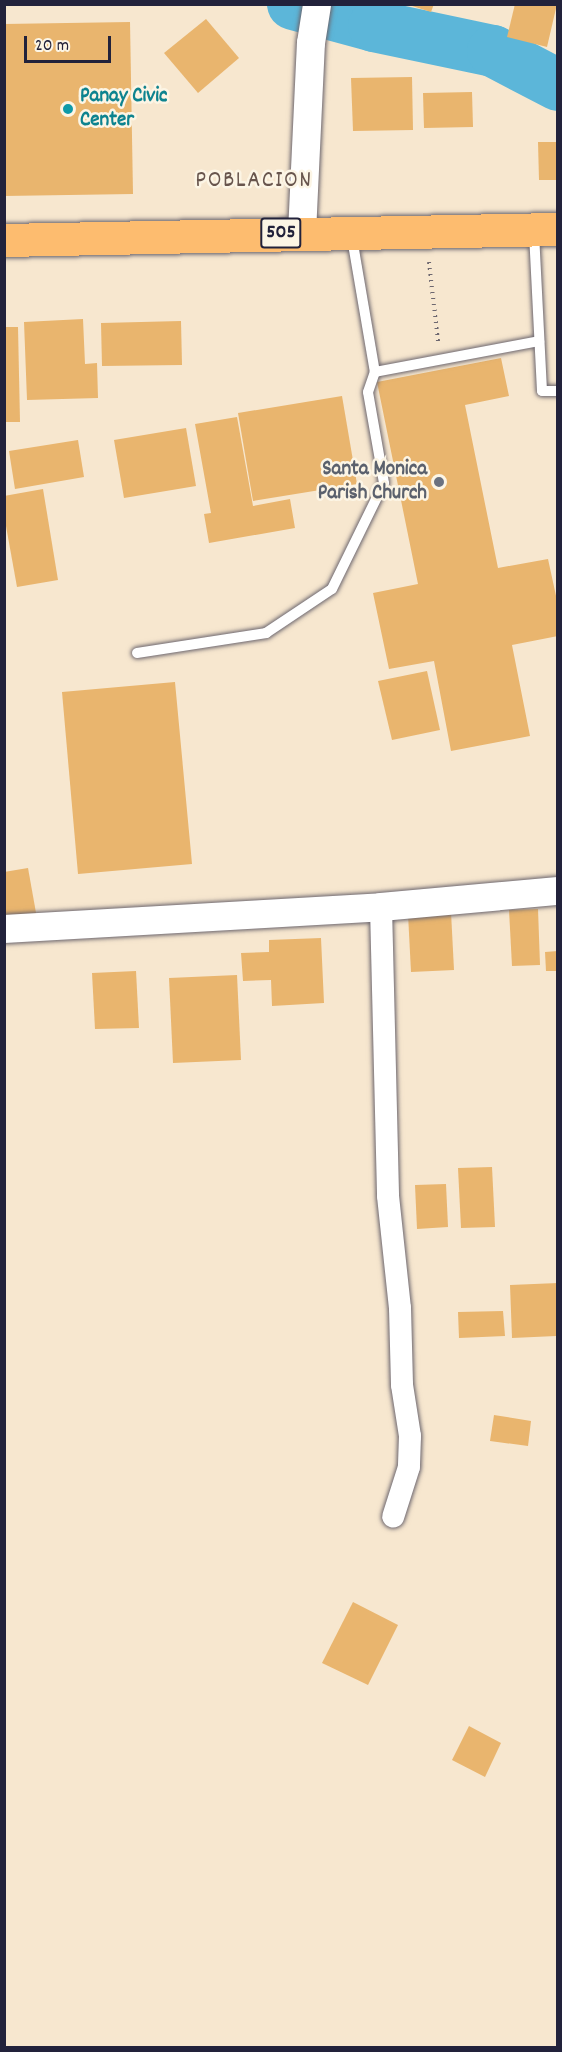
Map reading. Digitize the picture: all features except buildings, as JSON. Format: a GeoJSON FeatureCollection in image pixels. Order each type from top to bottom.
{"type":"FeatureCollection","features":[{"type":"Feature","properties":{"kind":"main road","name":"505"},"geometry":{"type":"LineString","coordinates":[[4,240],[546,230]]}},
{"type":"Feature","properties":{"kind":"street"},"geometry":{"type":"LineString","coordinates":[[302,233],[311,43],[317,4]]}},
{"type":"Feature","properties":{"kind":"street"},"geometry":{"type":"LineString","coordinates":[[4,929],[381,907],[558,891]]}},
{"type":"Feature","properties":{"kind":"street"},"geometry":{"type":"LineString","coordinates":[[381,907],[388,1196],[400,1308],[402,1385],[410,1436],[409,1467],[393,1517]]}},
{"type":"Feature","properties":{"kind":"lane"},"geometry":{"type":"LineString","coordinates":[[546,230],[539,341],[542,391],[558,391]]}},
{"type":"Feature","properties":{"kind":"lane"},"geometry":{"type":"LineString","coordinates":[[137,653],[266,633],[332,589],[384,483],[368,392],[375,372],[351,232]]}},
{"type":"Feature","properties":{"kind":"lane"},"geometry":{"type":"LineString","coordinates":[[375,372],[539,341]]}},
{"type":"Feature","properties":{"kind":"path"},"geometry":{"type":"LineString","coordinates":[[426,231],[440,359]]}},
{"type":"Feature","properties":{"kind":"waterway"},"geometry":{"type":"LineString","coordinates":[[293,4],[374,26],[493,51],[558,85]]}},
{"type":"Feature","properties":{"kind":"place","name":"Panay Civic Center"},"geometry":{"type":"Point","coordinates":[68,109]}},
{"type":"Feature","properties":{"kind":"place","name":"Santa Monica Parish Church"},"geometry":{"type":"Point","coordinates":[439,482]}},
{"type":"Feature","properties":{"kind":"district","name":"POBLACION"},"geometry":{"type":"Point","coordinates":[254,182]}}]}
